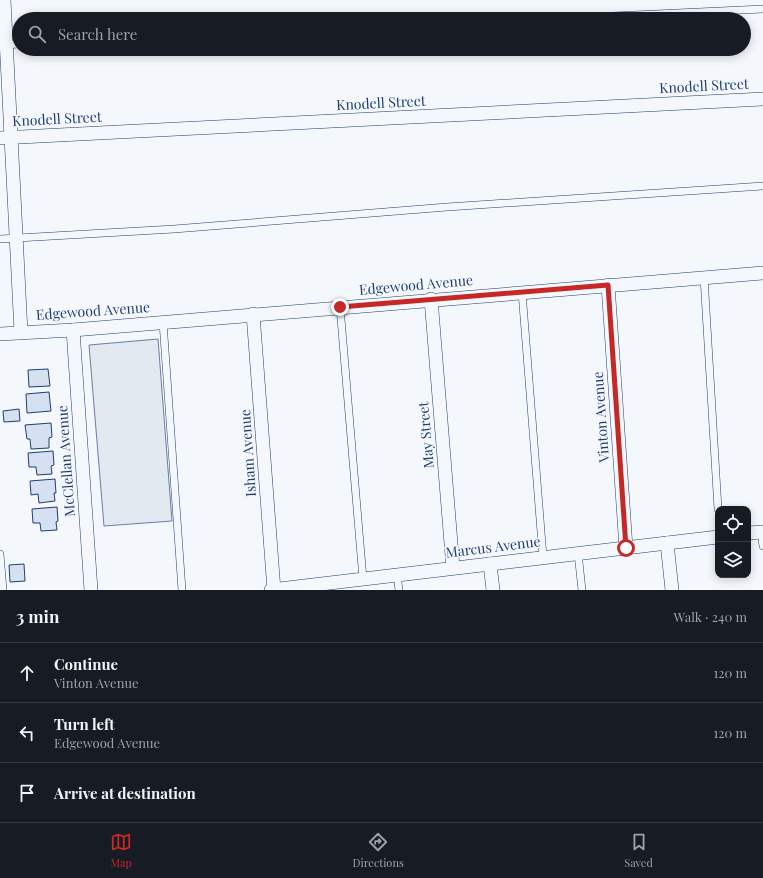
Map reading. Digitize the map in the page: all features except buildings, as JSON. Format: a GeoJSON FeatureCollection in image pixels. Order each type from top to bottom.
{"type":"FeatureCollection","features":[{"type":"Feature","properties":{"kind":"street"},"geometry":{"type":"LineString","coordinates":[[4,0],[8,45],[6,138],[16,238],[20,332]]}},
{"type":"Feature","properties":{"kind":"street","name":"Knodell Street"},"geometry":{"type":"LineString","coordinates":[[6,138],[763,99]]}},
{"type":"Feature","properties":{"kind":"street","name":"Edgewood Avenue"},"geometry":{"type":"LineString","coordinates":[[0,334],[73,330],[763,273]]}},
{"type":"Feature","properties":{"kind":"street","name":"Vinton Avenue"},"geometry":{"type":"LineString","coordinates":[[608,285],[626,548]]}},
{"type":"Feature","properties":{"kind":"street","name":"May Street"},"geometry":{"type":"LineString","coordinates":[[431,300],[453,568]]}},
{"type":"Feature","properties":{"kind":"street","name":"Isham Avenue"},"geometry":{"type":"LineString","coordinates":[[253,314],[272,590]]}},
{"type":"Feature","properties":{"kind":"street","name":"McClellan Avenue"},"geometry":{"type":"LineString","coordinates":[[73,330],[91,590]]}},
{"type":"Feature","properties":{"kind":"street"},"geometry":{"type":"LineString","coordinates":[[751,533],[762,532]]}},
{"type":"Feature","properties":{"kind":"street","name":"Marcus Avenue"},"geometry":{"type":"LineString","coordinates":[[272,590],[310,588],[363,578],[715,537]]}},
{"type":"Feature","properties":{"kind":"street"},"geometry":{"type":"LineString","coordinates":[[667,543],[672,590]]}},
{"type":"Feature","properties":{"kind":"street"},"geometry":{"type":"LineString","coordinates":[[490,564],[493,590]]}},
{"type":"Feature","properties":{"kind":"lane"},"geometry":{"type":"LineString","coordinates":[[699,12],[763,9]]}},
{"type":"Feature","properties":{"kind":"lane"},"geometry":{"type":"LineString","coordinates":[[0,239],[763,186]]}},
{"type":"Feature","properties":{"kind":"lane"},"geometry":{"type":"LineString","coordinates":[[704,277],[718,506]]}},
{"type":"Feature","properties":{"kind":"lane"},"geometry":{"type":"LineString","coordinates":[[522,292],[543,558]]}},
{"type":"Feature","properties":{"kind":"lane"},"geometry":{"type":"LineString","coordinates":[[340,307],[363,578]]}},
{"type":"Feature","properties":{"kind":"lane"},"geometry":{"type":"LineString","coordinates":[[163,322],[182,590]]}},
{"type":"Feature","properties":{"kind":"lane"},"geometry":{"type":"LineString","coordinates":[[762,532],[763,546]]}},
{"type":"Feature","properties":{"kind":"lane"},"geometry":{"type":"LineString","coordinates":[[578,553],[582,590]]}},
{"type":"Feature","properties":{"kind":"lane"},"geometry":{"type":"LineString","coordinates":[[0,554],[3,590]]}},
{"type":"Feature","properties":{"kind":"lane"},"geometry":{"type":"LineString","coordinates":[[397,575],[399,590]]}},
{"type":"Feature","properties":{"kind":"shaded area"},"geometry":{"type":"Polygon","coordinates":[[[158,339],[172,521],[104,526],[89,345],[158,339]]]}},
{"type":"Feature","properties":{"kind":"route"},"geometry":{"type":"LineString","coordinates":[[340,307],[608,285],[626,548]]}}]}
